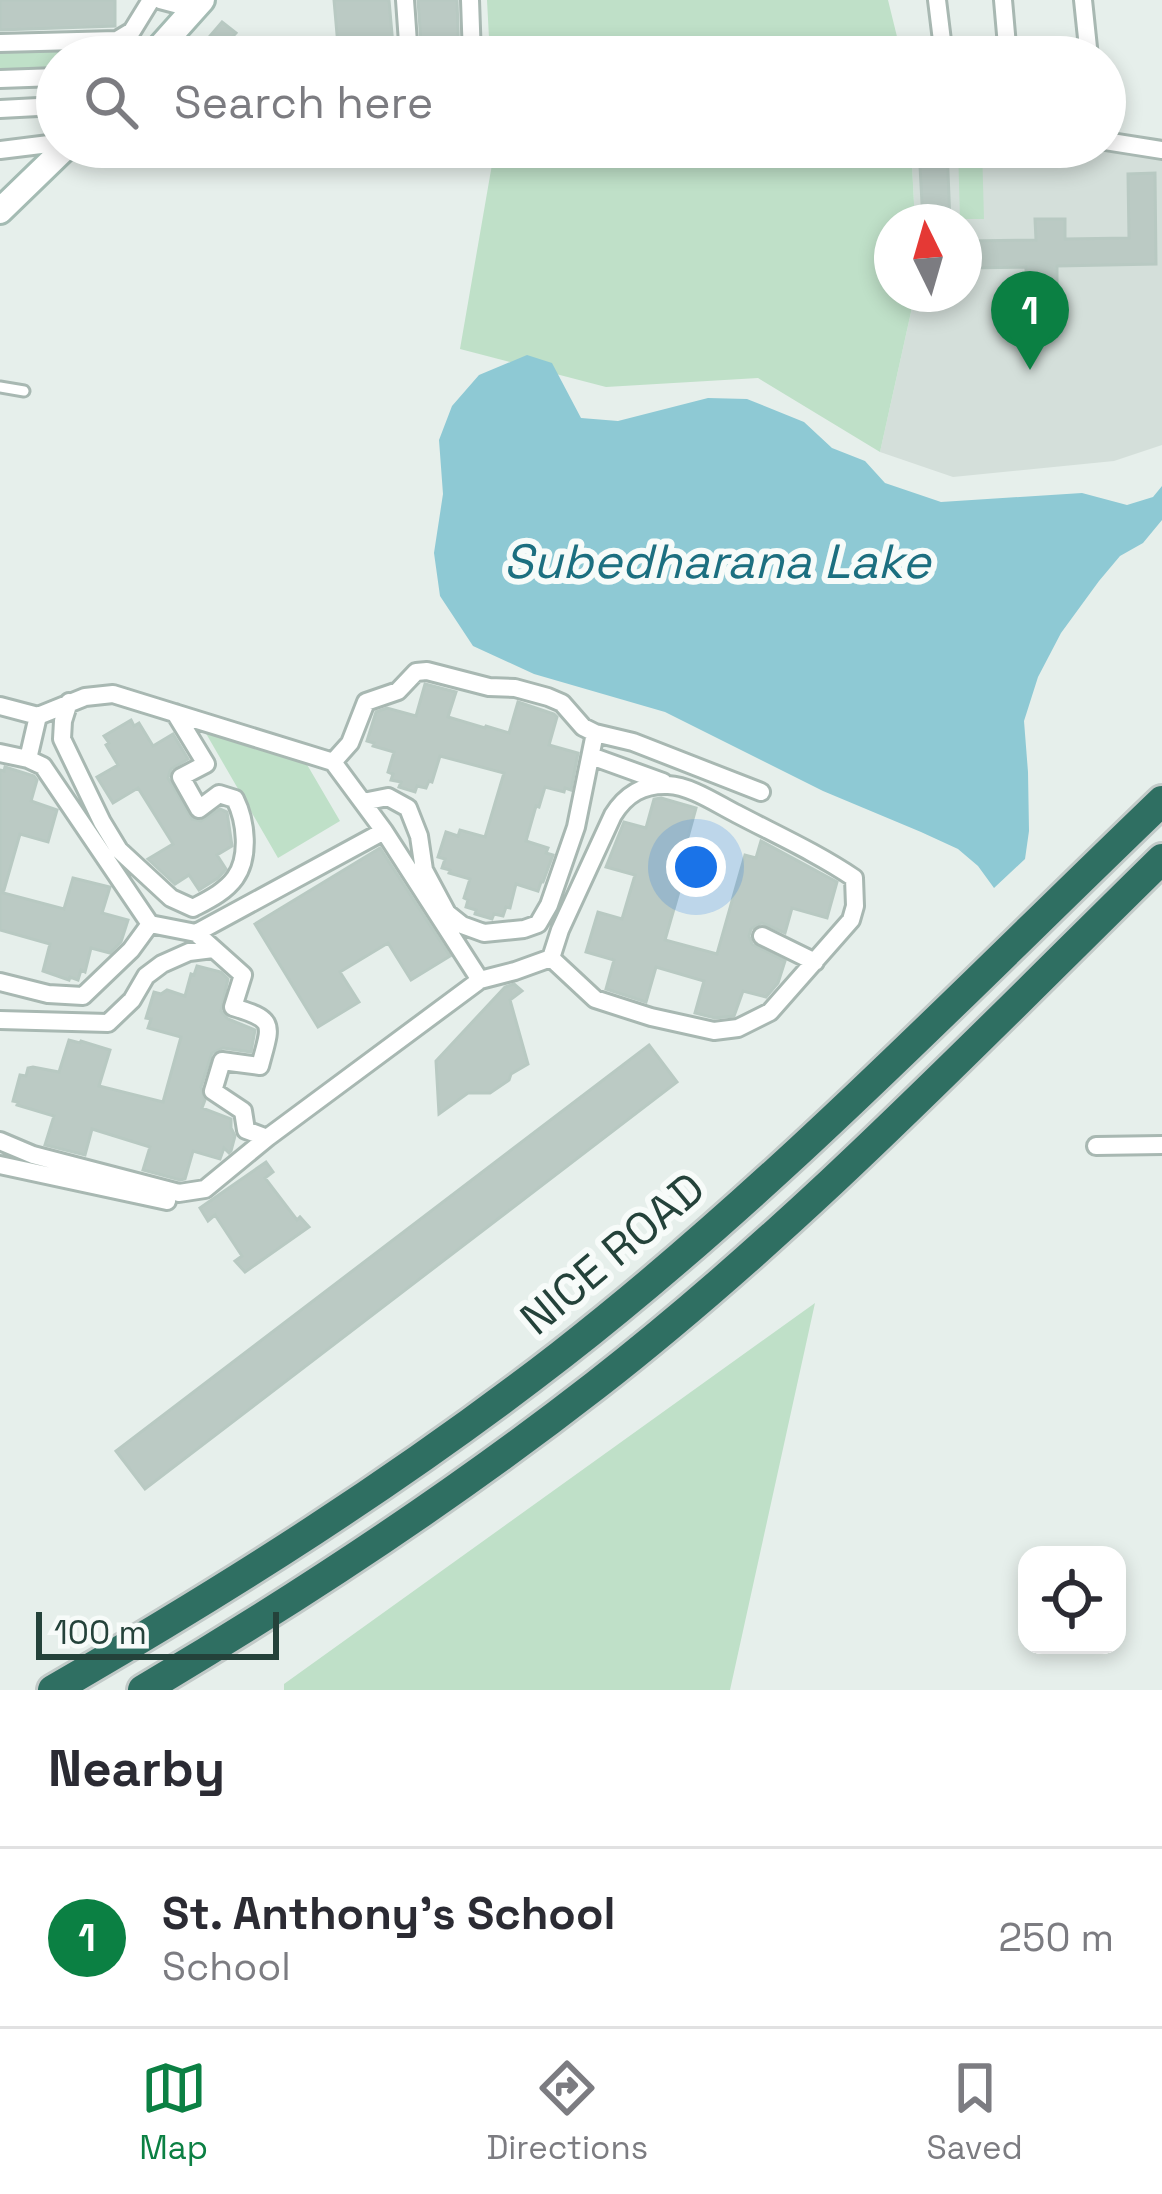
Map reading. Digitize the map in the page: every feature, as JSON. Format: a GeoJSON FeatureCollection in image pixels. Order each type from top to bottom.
{"type":"FeatureCollection","features":[{"type":"Feature","properties":{"kind":"highway","name":"NICE ROAD"},"geometry":{"type":"LineString","coordinates":[[53,1690],[256,1570],[390,1481],[562,1355],[752,1195],[1162,800]]}},
{"type":"Feature","properties":{"kind":"highway","name":"NICE ROAD"},"geometry":{"type":"LineString","coordinates":[[143,1690],[383,1540],[613,1371],[806,1208],[1162,859]]}},
{"type":"Feature","properties":{"kind":"main road"},"geometry":{"type":"LineString","coordinates":[[170,36],[198,4]]}},
{"type":"Feature","properties":{"kind":"main road"},"geometry":{"type":"LineString","coordinates":[[0,211],[44,168]]}},
{"type":"Feature","properties":{"kind":"street"},"geometry":{"type":"LineString","coordinates":[[124,36],[156,0],[198,4]]}},
{"type":"Feature","properties":{"kind":"street"},"geometry":{"type":"LineString","coordinates":[[405,0],[408,36]]}},
{"type":"Feature","properties":{"kind":"street"},"geometry":{"type":"LineString","coordinates":[[470,0],[471,36]]}},
{"type":"Feature","properties":{"kind":"street"},"geometry":{"type":"LineString","coordinates":[[938,0],[942,36]]}},
{"type":"Feature","properties":{"kind":"street"},"geometry":{"type":"LineString","coordinates":[[1003,0],[1006,36]]}},
{"type":"Feature","properties":{"kind":"street"},"geometry":{"type":"LineString","coordinates":[[1083,0],[1087,36]]}},
{"type":"Feature","properties":{"kind":"street"},"geometry":{"type":"LineString","coordinates":[[0,44],[36,43]]}},
{"type":"Feature","properties":{"kind":"street"},"geometry":{"type":"LineString","coordinates":[[0,79],[36,78]]}},
{"type":"Feature","properties":{"kind":"street"},"geometry":{"type":"LineString","coordinates":[[0,110],[36,107]]}},
{"type":"Feature","properties":{"kind":"street"},"geometry":{"type":"LineString","coordinates":[[1126,145],[1162,151]]}},
{"type":"Feature","properties":{"kind":"street"},"geometry":{"type":"LineString","coordinates":[[0,150],[36,146]]}},
{"type":"Feature","properties":{"kind":"street"},"geometry":{"type":"LineString","coordinates":[[333,762],[350,742],[366,702],[398,691],[416,672],[427,670],[548,697],[595,733],[633,742],[760,792]]}},
{"type":"Feature","properties":{"kind":"street"},"geometry":{"type":"LineString","coordinates":[[0,706],[38,716],[85,697],[113,694],[333,762],[384,831],[479,980]]}},
{"type":"Feature","properties":{"kind":"street"},"geometry":{"type":"LineString","coordinates":[[69,702],[62,739],[102,822],[119,850],[172,898],[194,908],[235,878],[243,862],[244,826],[235,800],[220,794],[200,809],[181,777],[206,764],[175,713]]}},
{"type":"Feature","properties":{"kind":"street"},"geometry":{"type":"LineString","coordinates":[[28,759],[38,716]]}},
{"type":"Feature","properties":{"kind":"street"},"geometry":{"type":"LineString","coordinates":[[363,802],[388,796],[408,808],[419,836],[424,870],[447,913],[484,933],[508,933],[538,924],[549,905],[576,826],[595,733]]}},
{"type":"Feature","properties":{"kind":"street"},"geometry":{"type":"LineString","coordinates":[[0,753],[43,766],[150,925],[196,933],[243,975],[233,1007],[261,1016],[268,1026],[260,1066],[221,1061],[213,1091],[243,1111],[246,1130],[267,1138]]}},
{"type":"Feature","properties":{"kind":"street"},"geometry":{"type":"LineString","coordinates":[[551,958],[595,999],[714,1031],[738,1028],[770,1012],[850,920],[855,906],[854,878],[814,853],[697,794],[591,756]]}},
{"type":"Feature","properties":{"kind":"street"},"geometry":{"type":"LineString","coordinates":[[551,958],[623,799],[638,789],[670,785]]}},
{"type":"Feature","properties":{"kind":"street"},"geometry":{"type":"LineString","coordinates":[[196,933],[384,831]]}},
{"type":"Feature","properties":{"kind":"street"},"geometry":{"type":"LineString","coordinates":[[150,925],[121,961],[83,996],[1,983],[0,1016],[108,1023],[132,1000],[146,976],[162,964],[189,952],[213,949]]}},
{"type":"Feature","properties":{"kind":"street"},"geometry":{"type":"LineString","coordinates":[[762,936],[815,962]]}},
{"type":"Feature","properties":{"kind":"street"},"geometry":{"type":"LineString","coordinates":[[0,1141],[33,1155],[179,1192],[206,1189],[479,980],[551,958]]}},
{"type":"Feature","properties":{"kind":"street"},"geometry":{"type":"LineString","coordinates":[[1096,1146],[1162,1145]]}},
{"type":"Feature","properties":{"kind":"street"},"geometry":{"type":"LineString","coordinates":[[0,1165],[167,1201]]}},
{"type":"Feature","properties":{"kind":"lane"},"geometry":{"type":"LineString","coordinates":[[0,387],[24,391]]}},
{"type":"Feature","properties":{"kind":"shaded area"},"geometry":{"type":"Polygon","coordinates":[[[1126,152],[1162,158],[1162,445],[1114,461],[953,477],[880,452],[911,312],[982,312],[982,204],[914,204],[912,168],[1126,168],[1126,152]]]}},
{"type":"Feature","properties":{"kind":"green space"},"geometry":{"type":"Polygon","coordinates":[[[487,0],[888,0],[897,36],[489,36],[487,0]]]}},
{"type":"Feature","properties":{"kind":"green space"},"geometry":{"type":"Polygon","coordinates":[[[36,50],[36,71],[0,73],[0,51],[36,50]]]}},
{"type":"Feature","properties":{"kind":"green space"},"geometry":{"type":"Polygon","coordinates":[[[491,168],[912,168],[914,204],[874,204],[874,312],[911,312],[880,452],[758,378],[606,387],[460,349],[491,168]]]}},
{"type":"Feature","properties":{"kind":"green space"},"geometry":{"type":"Polygon","coordinates":[[[959,168],[983,168],[984,219],[982,204],[960,204],[959,168]]]}},
{"type":"Feature","properties":{"kind":"green space"},"geometry":{"type":"Polygon","coordinates":[[[204,730],[302,756],[340,821],[278,858],[204,730]]]}},
{"type":"Feature","properties":{"kind":"green space"},"geometry":{"type":"Polygon","coordinates":[[[815,1303],[730,1690],[284,1690],[284,1684],[815,1303]]]}},
{"type":"Feature","properties":{"kind":"water","name":"Subedharana Lake"},"geometry":{"type":"Polygon","coordinates":[[[527,355],[552,363],[581,418],[618,421],[708,398],[747,399],[804,422],[832,448],[865,461],[885,483],[941,502],[1082,493],[1127,505],[1153,497],[1162,486],[1162,520],[1099,581],[1061,633],[1038,677],[1024,721],[1029,831],[1025,859],[994,888],[958,849],[823,791],[665,712],[534,674],[473,646],[440,596],[434,553],[443,494],[439,440],[452,406],[479,375],[527,355]]]}},
{"type":"Feature","properties":{"kind":"building"},"geometry":{"type":"Polygon","coordinates":[[[0,0],[115,0],[115,26],[0,30],[0,0]]]}},
{"type":"Feature","properties":{"kind":"building"},"geometry":{"type":"Polygon","coordinates":[[[334,0],[389,0],[392,36],[337,36],[334,0]]]}},
{"type":"Feature","properties":{"kind":"building"},"geometry":{"type":"Polygon","coordinates":[[[418,0],[457,0],[458,36],[421,36],[418,0]]]}},
{"type":"Feature","properties":{"kind":"building"},"geometry":{"type":"Polygon","coordinates":[[[222,22],[236,33],[233,36],[210,36],[222,22]]]}},
{"type":"Feature","properties":{"kind":"building"},"geometry":{"type":"Polygon","coordinates":[[[920,168],[948,168],[949,204],[922,204],[920,168]]]}},
{"type":"Feature","properties":{"kind":"building"},"geometry":{"type":"Polygon","coordinates":[[[1155,173],[1156,264],[1057,266],[1057,287],[1026,288],[1026,267],[982,268],[982,241],[1036,240],[1035,219],[1065,219],[1065,239],[1129,238],[1128,174],[1155,173]]]}},
{"type":"Feature","properties":{"kind":"building"},"geometry":{"type":"Polygon","coordinates":[[[425,684],[456,692],[448,717],[485,728],[509,733],[518,702],[554,714],[549,745],[578,753],[571,790],[545,787],[526,841],[548,848],[546,853],[553,855],[543,882],[538,891],[516,884],[503,916],[494,914],[492,919],[466,907],[470,879],[449,873],[442,868],[445,859],[438,857],[446,832],[458,836],[460,830],[485,837],[504,773],[440,756],[432,782],[426,788],[417,786],[415,792],[391,780],[393,774],[388,772],[394,752],[367,741],[376,712],[387,708],[416,716],[425,684]]]}},
{"type":"Feature","properties":{"kind":"building"},"geometry":{"type":"Polygon","coordinates":[[[131,720],[134,726],[139,723],[153,746],[173,734],[188,759],[171,769],[168,778],[192,819],[201,821],[220,809],[227,812],[232,846],[217,855],[226,869],[199,890],[189,875],[175,884],[148,859],[173,844],[138,788],[113,803],[97,777],[118,765],[104,736],[131,720]]]}},
{"type":"Feature","properties":{"kind":"building"},"geometry":{"type":"Polygon","coordinates":[[[5,767],[34,776],[31,801],[57,810],[48,842],[20,834],[4,890],[0,890],[0,770],[5,767]]]}},
{"type":"Feature","properties":{"kind":"building"},"geometry":{"type":"Polygon","coordinates":[[[654,799],[696,808],[686,844],[709,850],[701,879],[684,874],[665,940],[717,954],[745,855],[756,858],[761,841],[837,882],[827,918],[792,908],[785,933],[762,923],[751,929],[752,944],[785,961],[778,983],[766,997],[743,991],[734,1016],[695,1013],[704,981],[656,967],[646,1002],[606,989],[614,960],[586,952],[598,912],[622,919],[635,875],[606,867],[624,822],[646,828],[654,799]]]}},
{"type":"Feature","properties":{"kind":"building"},"geometry":{"type":"Polygon","coordinates":[[[380,848],[450,956],[411,980],[388,943],[340,972],[359,1002],[318,1027],[255,924],[380,848]]]}},
{"type":"Feature","properties":{"kind":"building"},"geometry":{"type":"Polygon","coordinates":[[[73,878],[110,887],[102,913],[128,920],[121,942],[110,953],[91,948],[78,980],[43,971],[50,944],[0,930],[0,892],[64,909],[73,878]]]}},
{"type":"Feature","properties":{"kind":"building"},"geometry":{"type":"Polygon","coordinates":[[[197,966],[221,972],[228,979],[221,1011],[255,1030],[251,1052],[223,1048],[212,1053],[201,1087],[202,1108],[231,1119],[235,1136],[231,1151],[224,1148],[220,1159],[193,1151],[185,1179],[180,1180],[143,1170],[150,1147],[92,1129],[85,1155],[45,1145],[54,1116],[13,1101],[20,1075],[26,1076],[33,1067],[59,1072],[69,1040],[81,1041],[110,1050],[99,1086],[163,1102],[181,1037],[148,1028],[151,1019],[146,1018],[154,992],[167,990],[185,996],[197,966]]]}},
{"type":"Feature","properties":{"kind":"building"},"geometry":{"type":"Polygon","coordinates":[[[514,984],[522,991],[510,1000],[528,1064],[490,1093],[468,1093],[439,1114],[436,1061],[505,987],[514,984]]]}},
{"type":"Feature","properties":{"kind":"building"},"geometry":{"type":"Polygon","coordinates":[[[649,1045],[677,1082],[145,1489],[116,1451],[649,1045]]]}},
{"type":"Feature","properties":{"kind":"building"},"geometry":{"type":"Polygon","coordinates":[[[266,1162],[273,1172],[265,1178],[297,1220],[300,1217],[309,1227],[245,1272],[235,1261],[242,1256],[215,1215],[208,1221],[200,1208],[266,1162]]]}},
{"type":"Feature","properties":{"kind":"place","name":"St. Anthony's School"},"geometry":{"type":"Point","coordinates":[1030,370]}}]}
